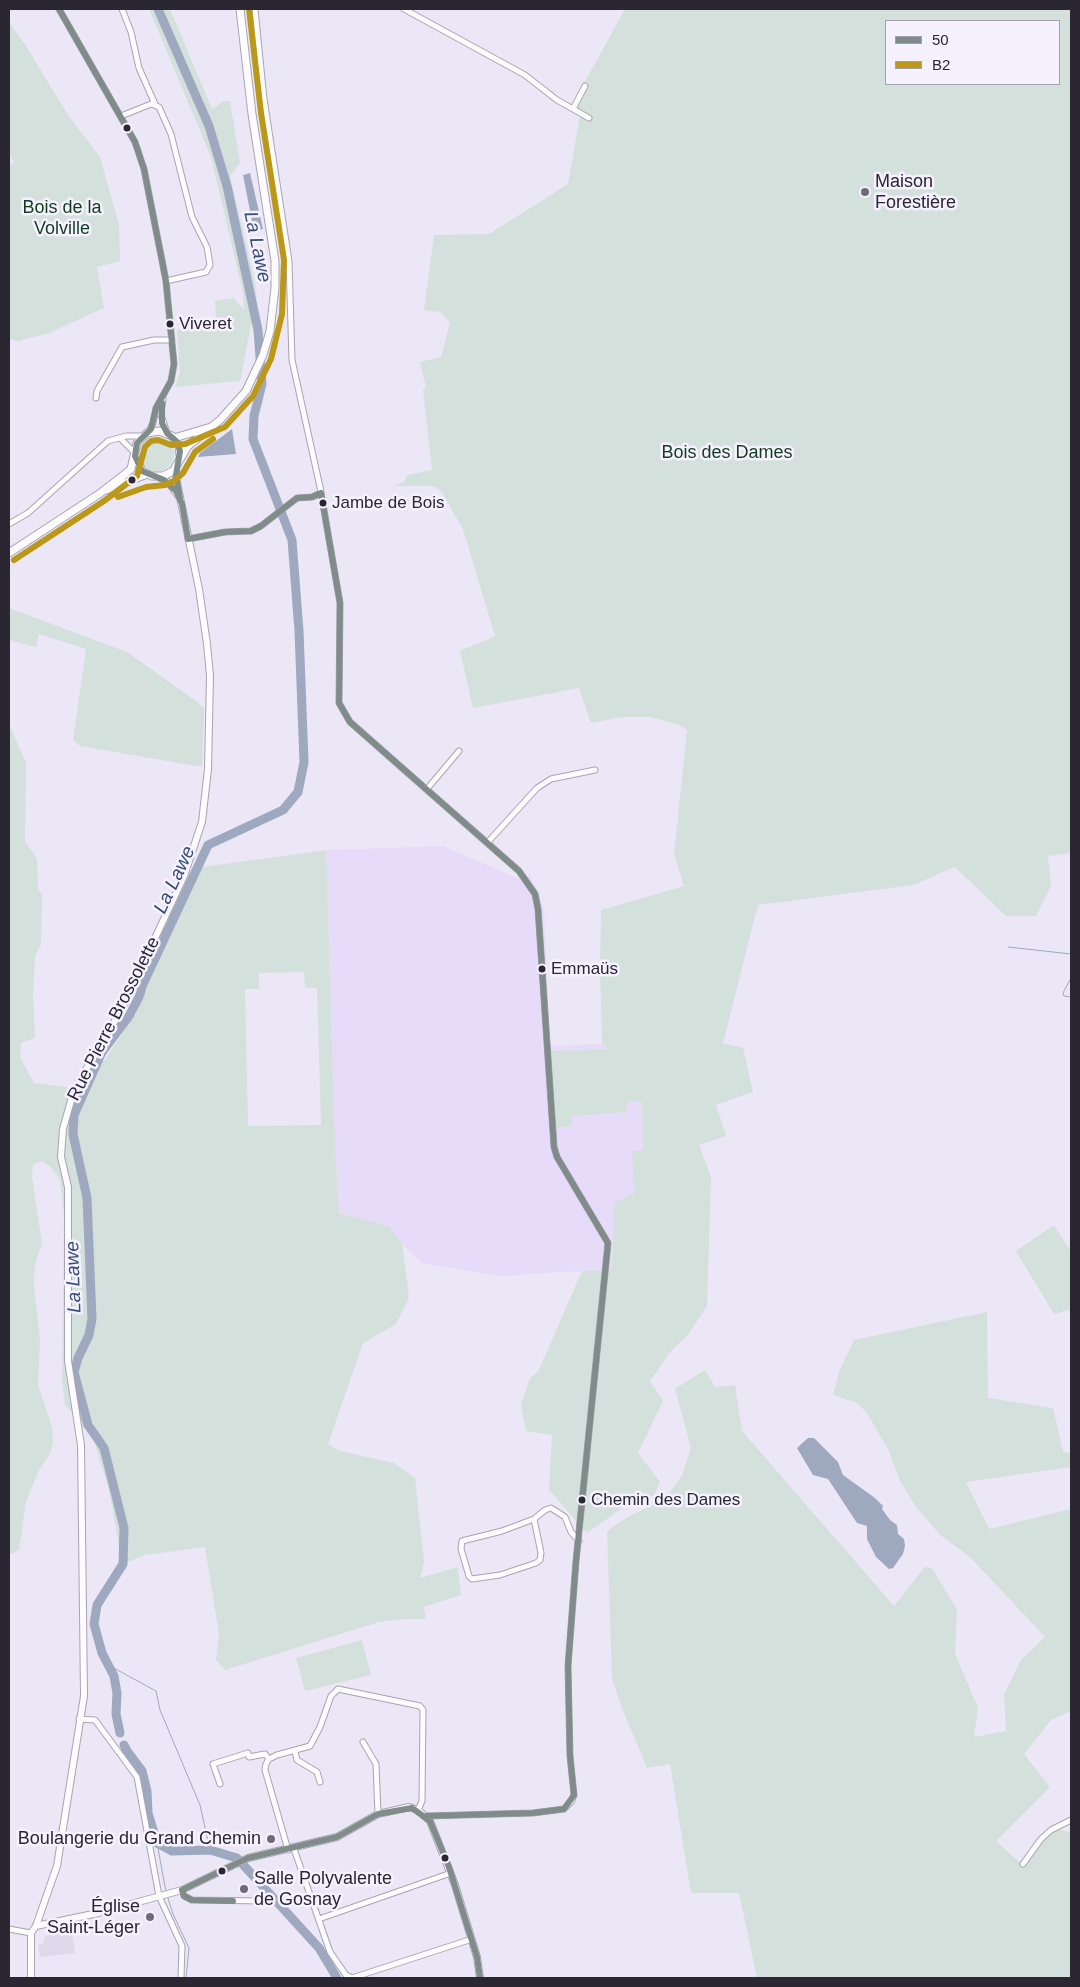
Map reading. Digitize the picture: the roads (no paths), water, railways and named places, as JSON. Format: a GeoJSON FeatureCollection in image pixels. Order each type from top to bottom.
{"type":"FeatureCollection","features":[{"type":"Feature","properties":{"kind":"main road"},"geometry":{"type":"LineString","coordinates":[[135,454],[138,466],[147,474],[159,477],[170,473],[176,468],[180,456],[188,446],[233,407],[254,376],[270,331],[276,288],[275,261],[252,114],[240,9]]}},
{"type":"Feature","properties":{"kind":"main road"},"geometry":{"type":"LineString","coordinates":[[174,438],[211,428]]}},
{"type":"Feature","properties":{"kind":"main road"},"geometry":{"type":"LineString","coordinates":[[9,553],[99,494],[130,469],[138,443],[146,435],[159,431],[167,433],[174,438],[179,446],[180,456]]}},
{"type":"Feature","properties":{"kind":"main road"},"geometry":{"type":"LineString","coordinates":[[99,494],[147,474]]}},
{"type":"Feature","properties":{"kind":"street"},"geometry":{"type":"LineString","coordinates":[[9,524],[28,513],[108,441],[146,435],[153,423],[156,408],[174,372],[166,280],[140,154],[121,116],[59,9]]}},
{"type":"Feature","properties":{"kind":"street"},"geometry":{"type":"LineString","coordinates":[[122,9],[131,32],[140,68],[171,134],[192,217],[207,247],[210,265],[203,274],[166,280]]}},
{"type":"Feature","properties":{"kind":"street"},"geometry":{"type":"LineString","coordinates":[[255,9],[264,99],[288,260],[292,360],[321,493],[340,603],[339,703],[350,722],[488,842],[519,871],[535,894],[538,909],[554,1147],[557,1158],[608,1243],[568,1666],[570,1756],[574,1795],[571,1802],[564,1809],[533,1813],[426,1816]]}},
{"type":"Feature","properties":{"kind":"street"},"geometry":{"type":"LineString","coordinates":[[404,9],[525,76],[589,118]]}},
{"type":"Feature","properties":{"kind":"street"},"geometry":{"type":"LineString","coordinates":[[573,109],[585,86]]}},
{"type":"Feature","properties":{"kind":"street"},"geometry":{"type":"LineString","coordinates":[[121,116],[151,104],[156,104]]}},
{"type":"Feature","properties":{"kind":"street"},"geometry":{"type":"LineString","coordinates":[[96,398],[97,391],[122,347],[154,340],[172,340]]}},
{"type":"Feature","properties":{"kind":"street"},"geometry":{"type":"LineString","coordinates":[[164,395],[161,415],[167,433]]}},
{"type":"Feature","properties":{"kind":"street"},"geometry":{"type":"LineString","coordinates":[[120,438],[135,454]]}},
{"type":"Feature","properties":{"kind":"street","name":"Rue Pierre Brossolette"},"geometry":{"type":"LineString","coordinates":[[31,1933],[36,1926],[57,1866],[84,1696],[82,1445],[70,1378],[68,1187],[61,1157],[63,1129],[74,1090],[123,1007],[184,876],[202,822],[208,769],[210,676],[199,589],[180,498],[176,468]]}},
{"type":"Feature","properties":{"kind":"street"},"geometry":{"type":"LineString","coordinates":[[159,477],[169,483],[180,498]]}},
{"type":"Feature","properties":{"kind":"street"},"geometry":{"type":"LineString","coordinates":[[188,540],[225,532],[251,531],[261,526],[297,498],[312,497],[321,493]]}},
{"type":"Feature","properties":{"kind":"street"},"geometry":{"type":"LineString","coordinates":[[427,789],[459,751]]}},
{"type":"Feature","properties":{"kind":"street"},"geometry":{"type":"LineString","coordinates":[[488,842],[537,788],[551,779],[595,770]]}},
{"type":"Feature","properties":{"kind":"street"},"geometry":{"type":"LineString","coordinates":[[534,1519],[541,1553],[540,1560],[500,1576],[472,1579],[469,1576],[461,1549],[462,1541],[502,1531],[534,1519],[545,1510],[551,1508],[565,1517],[571,1532],[579,1541]]}},
{"type":"Feature","properties":{"kind":"street"},"geometry":{"type":"LineString","coordinates":[[269,1759],[310,1746],[320,1727],[331,1696],[338,1689],[420,1706],[423,1710],[422,1801],[418,1810]]}},
{"type":"Feature","properties":{"kind":"street"},"geometry":{"type":"LineString","coordinates":[[79,1719],[95,1720],[130,1766],[140,1784],[143,1818],[182,1946],[181,1978]]}},
{"type":"Feature","properties":{"kind":"street"},"geometry":{"type":"LineString","coordinates":[[363,1742],[376,1764],[378,1814]]}},
{"type":"Feature","properties":{"kind":"street"},"geometry":{"type":"LineString","coordinates":[[295,1751],[297,1760],[317,1772],[320,1782]]}},
{"type":"Feature","properties":{"kind":"street"},"geometry":{"type":"LineString","coordinates":[[220,1784],[213,1764],[248,1753],[249,1757],[264,1754],[269,1759]]}},
{"type":"Feature","properties":{"kind":"street"},"geometry":{"type":"LineString","coordinates":[[269,1759],[265,1770],[275,1806],[330,1952],[346,1975],[352,1978],[472,1939]]}},
{"type":"Feature","properties":{"kind":"street"},"geometry":{"type":"LineString","coordinates":[[36,1926],[98,1913],[182,1890],[240,1861],[337,1837],[378,1814],[409,1807],[418,1810],[426,1816],[451,1874],[472,1939],[480,1978]]}},
{"type":"Feature","properties":{"kind":"street"},"geometry":{"type":"LineString","coordinates":[[1023,1864],[1041,1839],[1052,1830],[1071,1820]]}},
{"type":"Feature","properties":{"kind":"street"},"geometry":{"type":"LineString","coordinates":[[319,1919],[451,1874]]}},
{"type":"Feature","properties":{"kind":"street"},"geometry":{"type":"LineString","coordinates":[[182,1890],[184,1896],[192,1900],[265,1901]]}},
{"type":"Feature","properties":{"kind":"street"},"geometry":{"type":"LineString","coordinates":[[9,1929],[31,1933],[31,1978]]}},
{"type":"Feature","properties":{"kind":"water"},"geometry":{"type":"Polygon","coordinates":[[[250,173],[263,229],[254,231],[243,175],[250,173]]]}},
{"type":"Feature","properties":{"kind":"water"},"geometry":{"type":"Polygon","coordinates":[[[232,429],[236,454],[198,457],[200,453],[232,429]]]}},
{"type":"Feature","properties":{"kind":"water"},"geometry":{"type":"Polygon","coordinates":[[[808,1438],[814,1438],[838,1462],[843,1475],[875,1498],[883,1506],[882,1509],[890,1520],[897,1525],[898,1534],[904,1539],[905,1546],[903,1554],[893,1568],[889,1569],[876,1557],[867,1539],[867,1526],[857,1523],[828,1479],[813,1475],[797,1448],[808,1438]]]}},
{"type":"Feature","properties":{"kind":"waterway","name":"La Lawe"},"geometry":{"type":"LineString","coordinates":[[120,1733],[116,1714],[117,1693],[114,1676],[102,1653],[94,1624],[97,1605],[123,1564],[124,1528],[104,1448],[88,1425],[74,1372],[78,1358],[89,1335],[92,1319],[87,1198],[73,1134],[74,1115],[102,1052],[129,1016],[139,997],[143,984],[208,845],[283,810],[298,792],[304,762],[299,631],[292,540],[253,439],[254,416],[262,384],[258,330],[227,186],[209,126],[158,9]]}},
{"type":"Feature","properties":{"kind":"waterway"},"geometry":{"type":"LineString","coordinates":[[1008,947],[1071,954]]}},
{"type":"Feature","properties":{"kind":"waterway"},"geometry":{"type":"LineString","coordinates":[[1071,978],[1063,993],[1064,996],[1071,997]]}},
{"type":"Feature","properties":{"kind":"waterway"},"geometry":{"type":"LineString","coordinates":[[110,1666],[156,1691],[160,1710],[200,1805],[210,1850]]}},
{"type":"Feature","properties":{"kind":"waterway","name":"La Lawe"},"geometry":{"type":"LineString","coordinates":[[124,1745],[142,1771],[147,1791],[148,1813],[157,1843],[172,1851],[210,1850],[237,1858],[319,1948],[337,1978]]}},
{"type":"Feature","properties":{"kind":"waterway"},"geometry":{"type":"LineString","coordinates":[[157,1843],[166,1892]]}},
{"type":"Feature","properties":{"kind":"waterway"},"geometry":{"type":"LineString","coordinates":[[167,1895],[173,1914],[189,1948],[186,1978]]}},
{"type":"Feature","properties":{"kind":"place","name":"Maison Forestière"},"geometry":{"type":"Point","coordinates":[865,192]}},
{"type":"Feature","properties":{"kind":"place","name":"Viveret"},"geometry":{"type":"Point","coordinates":[170,324]}},
{"type":"Feature","properties":{"kind":"place","name":"Jambe de Bois"},"geometry":{"type":"Point","coordinates":[323,503]}},
{"type":"Feature","properties":{"kind":"place","name":"Emmaüs"},"geometry":{"type":"Point","coordinates":[542,969]}},
{"type":"Feature","properties":{"kind":"place","name":"Chemin des Dames"},"geometry":{"type":"Point","coordinates":[582,1500]}},
{"type":"Feature","properties":{"kind":"place","name":"Boulangerie du Grand Chemin"},"geometry":{"type":"Point","coordinates":[271,1839]}},
{"type":"Feature","properties":{"kind":"place","name":"Salle Polyvalente de Gosnay"},"geometry":{"type":"Point","coordinates":[244,1889]}},
{"type":"Feature","properties":{"kind":"place","name":"Église Saint-Léger"},"geometry":{"type":"Point","coordinates":[150,1917]}},
{"type":"Feature","properties":{"kind":"park label","name":"Bois de la Volville"},"geometry":{"type":"Point","coordinates":[62,218]}},
{"type":"Feature","properties":{"kind":"park label","name":"Bois des Dames"},"geometry":{"type":"Point","coordinates":[727,453]}}]}
